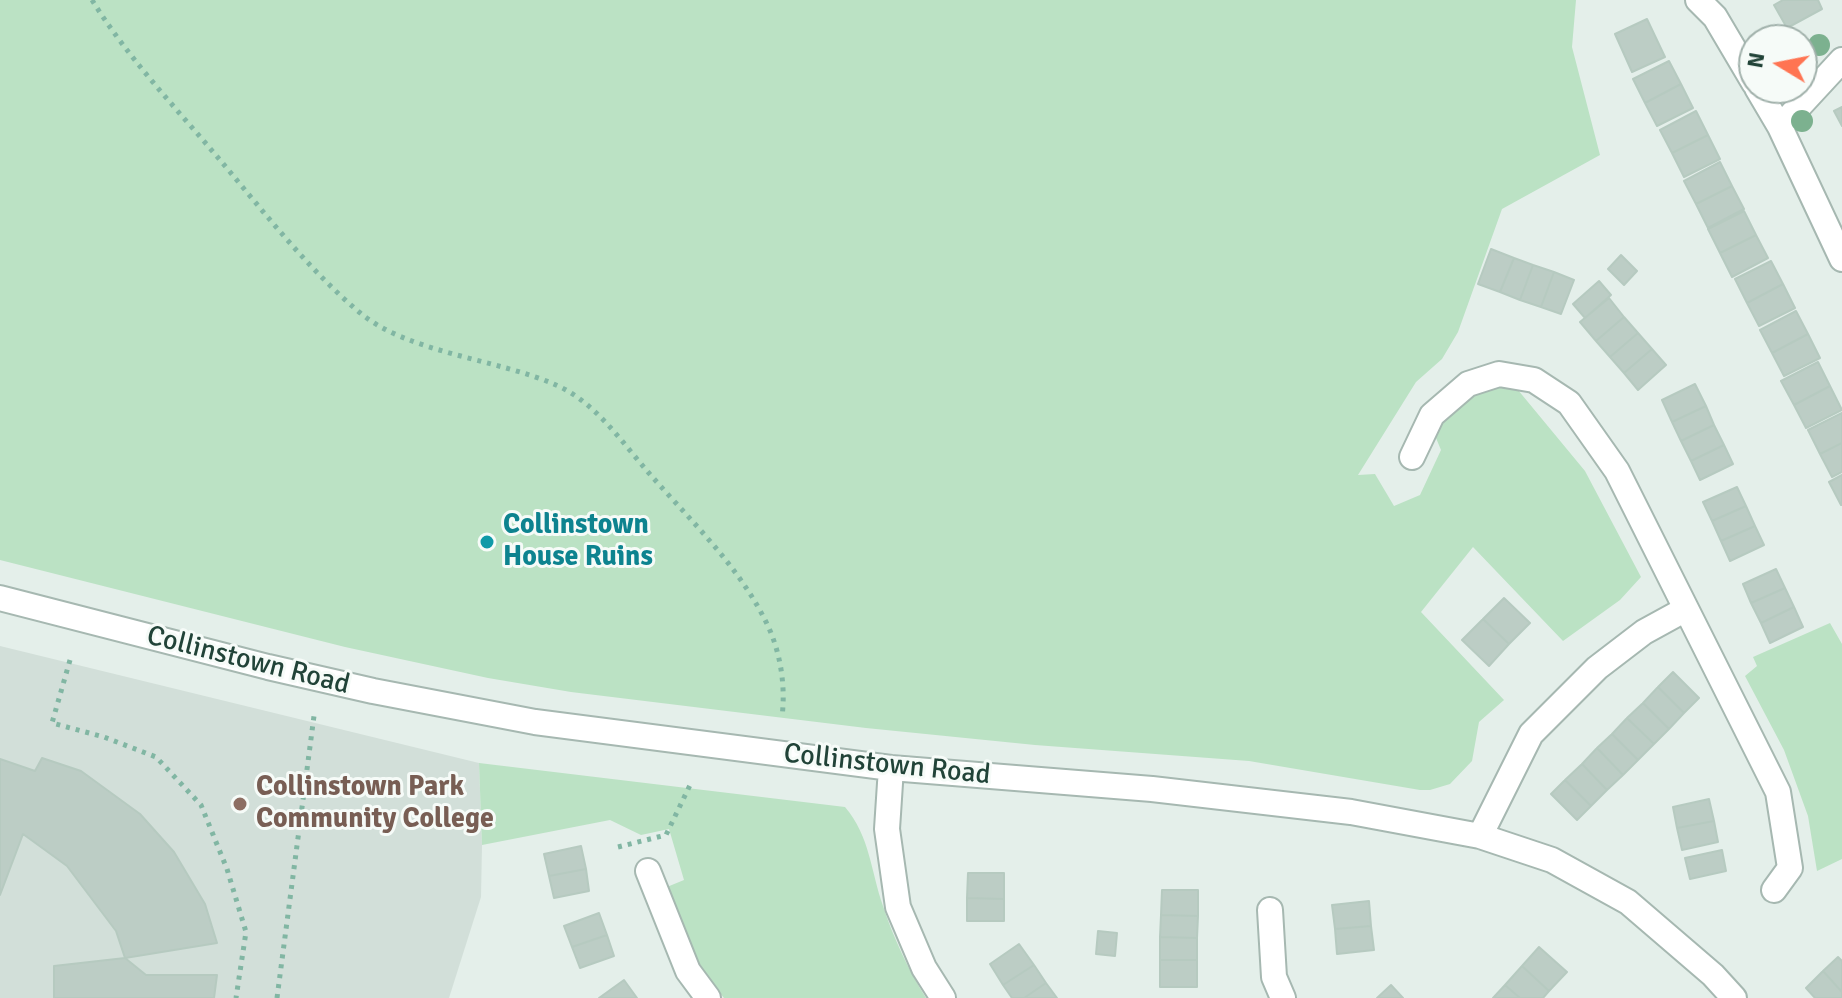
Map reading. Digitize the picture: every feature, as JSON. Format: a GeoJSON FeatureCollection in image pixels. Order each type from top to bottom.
{"type":"FeatureCollection","features":[{"type":"Feature","properties":{"kind":"street"},"geometry":{"type":"LineString","coordinates":[[1698,0],[1715,17],[1738,56]]}},
{"type":"Feature","properties":{"kind":"street"},"geometry":{"type":"LineString","coordinates":[[1780,127],[1842,60]]}},
{"type":"Feature","properties":{"kind":"street"},"geometry":{"type":"LineString","coordinates":[[1767,104],[1842,259]]}},
{"type":"Feature","properties":{"kind":"street"},"geometry":{"type":"LineString","coordinates":[[1412,457],[1432,415],[1468,384],[1499,374],[1534,380],[1569,403],[1617,471],[1778,792],[1790,868],[1774,890]]}},
{"type":"Feature","properties":{"kind":"street","name":"Collinstown Road"},"geometry":{"type":"LineString","coordinates":[[0,598],[268,667],[506,717],[891,768],[1152,789],[1435,825],[1552,860],[1628,902],[1713,975],[1734,998]]}},
{"type":"Feature","properties":{"kind":"street"},"geometry":{"type":"LineString","coordinates":[[1480,836],[1531,734],[1597,668],[1644,632],[1686,609]]}},
{"type":"Feature","properties":{"kind":"street"},"geometry":{"type":"LineString","coordinates":[[891,768],[887,829],[898,907],[924,968],[943,998]]}},
{"type":"Feature","properties":{"kind":"street"},"geometry":{"type":"LineString","coordinates":[[648,871],[688,971],[708,998]]}},
{"type":"Feature","properties":{"kind":"street"},"geometry":{"type":"LineString","coordinates":[[1270,910],[1274,977],[1283,998]]}},
{"type":"Feature","properties":{"kind":"path"},"geometry":{"type":"LineString","coordinates":[[92,0],[137,63],[292,243],[361,314],[394,333],[559,386],[590,408],[617,434],[720,554],[766,620],[785,691],[782,717]]}},
{"type":"Feature","properties":{"kind":"path"},"geometry":{"type":"LineString","coordinates":[[70,660],[52,723],[104,737],[156,757],[201,805],[227,869],[246,932],[236,998]]}},
{"type":"Feature","properties":{"kind":"path"},"geometry":{"type":"LineString","coordinates":[[277,998],[314,716]]}},
{"type":"Feature","properties":{"kind":"path"},"geometry":{"type":"LineString","coordinates":[[618,847],[666,835],[691,783]]}},
{"type":"Feature","properties":{"kind":"shaded area","name":"Collinstown Park Community College"},"geometry":{"type":"Polygon","coordinates":[[[0,646],[479,763],[481,897],[449,998],[0,998],[0,646]]]}},
{"type":"Feature","properties":{"kind":"green space"},"geometry":{"type":"Polygon","coordinates":[[[0,0],[1576,0],[1572,47],[1600,155],[1502,209],[1458,332],[1442,359],[1416,382],[1358,475],[1375,474],[1394,506],[1420,495],[1441,450],[1436,438],[1444,420],[1467,396],[1493,384],[1518,390],[1585,471],[1641,577],[1620,600],[1563,641],[1473,547],[1421,612],[1504,700],[1479,722],[1472,761],[1450,784],[1420,790],[1249,761],[1035,745],[866,728],[571,692],[488,678],[345,647],[0,560],[0,0]]]}},
{"type":"Feature","properties":{"kind":"green space"},"geometry":{"type":"Polygon","coordinates":[[[1830,623],[1842,644],[1842,859],[1817,871],[1808,816],[1784,750],[1745,676],[1757,666],[1753,657],[1830,623]]]}},
{"type":"Feature","properties":{"kind":"green space"},"geometry":{"type":"Polygon","coordinates":[[[479,763],[845,807],[865,842],[897,942],[926,998],[724,998],[695,962],[662,889],[684,880],[669,829],[641,835],[610,820],[482,845],[479,763]]]}},
{"type":"Feature","properties":{"kind":"building"},"geometry":{"type":"Polygon","coordinates":[[[1783,0],[1818,0],[1822,9],[1794,24],[1785,24],[1774,5],[1783,0]]]}},
{"type":"Feature","properties":{"kind":"building"},"geometry":{"type":"Polygon","coordinates":[[[1647,19],[1665,57],[1632,72],[1615,34],[1647,19]]]}},
{"type":"Feature","properties":{"kind":"building"},"geometry":{"type":"Polygon","coordinates":[[[1669,61],[1681,84],[1645,103],[1633,79],[1669,61]]]}},
{"type":"Feature","properties":{"kind":"building"},"geometry":{"type":"Polygon","coordinates":[[[1681,84],[1693,108],[1657,126],[1645,103],[1681,84]]]}},
{"type":"Feature","properties":{"kind":"building"},"geometry":{"type":"Polygon","coordinates":[[[1842,107],[1842,126],[1834,111],[1842,107]]]}},
{"type":"Feature","properties":{"kind":"building"},"geometry":{"type":"Polygon","coordinates":[[[1696,111],[1708,135],[1672,153],[1660,130],[1696,111]]]}},
{"type":"Feature","properties":{"kind":"building"},"geometry":{"type":"Polygon","coordinates":[[[1708,135],[1720,159],[1684,177],[1672,153],[1708,135]]]}},
{"type":"Feature","properties":{"kind":"building"},"geometry":{"type":"Polygon","coordinates":[[[1720,162],[1732,186],[1696,204],[1684,181],[1720,162]]]}},
{"type":"Feature","properties":{"kind":"building"},"geometry":{"type":"Polygon","coordinates":[[[1732,186],[1744,209],[1708,228],[1696,204],[1732,186]]]}},
{"type":"Feature","properties":{"kind":"building"},"geometry":{"type":"Polygon","coordinates":[[[1744,211],[1756,235],[1720,253],[1708,229],[1744,211]]]}},
{"type":"Feature","properties":{"kind":"building"},"geometry":{"type":"Polygon","coordinates":[[[1756,235],[1768,258],[1732,277],[1720,253],[1756,235]]]}},
{"type":"Feature","properties":{"kind":"building"},"geometry":{"type":"Polygon","coordinates":[[[1491,249],[1514,258],[1500,292],[1478,284],[1491,249]]]}},
{"type":"Feature","properties":{"kind":"building"},"geometry":{"type":"Polygon","coordinates":[[[1621,255],[1637,271],[1624,285],[1608,269],[1621,255]]]}},
{"type":"Feature","properties":{"kind":"building"},"geometry":{"type":"Polygon","coordinates":[[[1514,258],[1533,265],[1520,300],[1500,292],[1514,258]]]}},
{"type":"Feature","properties":{"kind":"building"},"geometry":{"type":"Polygon","coordinates":[[[1771,261],[1783,284],[1747,303],[1735,279],[1771,261]]]}},
{"type":"Feature","properties":{"kind":"building"},"geometry":{"type":"Polygon","coordinates":[[[1533,265],[1554,272],[1541,307],[1520,300],[1533,265]]]}},
{"type":"Feature","properties":{"kind":"building"},"geometry":{"type":"Polygon","coordinates":[[[1554,272],[1574,280],[1561,314],[1541,307],[1554,272]]]}},
{"type":"Feature","properties":{"kind":"building"},"geometry":{"type":"Polygon","coordinates":[[[1599,281],[1611,295],[1585,318],[1573,304],[1599,281]]]}},
{"type":"Feature","properties":{"kind":"building"},"geometry":{"type":"Polygon","coordinates":[[[1783,284],[1795,308],[1759,326],[1747,303],[1783,284]]]}},
{"type":"Feature","properties":{"kind":"building"},"geometry":{"type":"Polygon","coordinates":[[[1609,298],[1624,317],[1596,341],[1580,322],[1609,298]]]}},
{"type":"Feature","properties":{"kind":"building"},"geometry":{"type":"Polygon","coordinates":[[[1796,311],[1808,334],[1772,353],[1760,330],[1796,311]]]}},
{"type":"Feature","properties":{"kind":"building"},"geometry":{"type":"Polygon","coordinates":[[[1624,317],[1638,333],[1610,357],[1596,341],[1624,317]]]}},
{"type":"Feature","properties":{"kind":"building"},"geometry":{"type":"Polygon","coordinates":[[[1638,333],[1652,349],[1624,373],[1610,357],[1638,333]]]}},
{"type":"Feature","properties":{"kind":"building"},"geometry":{"type":"Polygon","coordinates":[[[1808,334],[1820,358],[1784,376],[1772,353],[1808,334]]]}},
{"type":"Feature","properties":{"kind":"building"},"geometry":{"type":"Polygon","coordinates":[[[1652,349],[1666,365],[1638,390],[1624,373],[1652,349]]]}},
{"type":"Feature","properties":{"kind":"building"},"geometry":{"type":"Polygon","coordinates":[[[1818,362],[1830,386],[1794,405],[1781,381],[1818,362]]]}},
{"type":"Feature","properties":{"kind":"building"},"geometry":{"type":"Polygon","coordinates":[[[1695,384],[1706,406],[1672,422],[1662,400],[1695,384]]]}},
{"type":"Feature","properties":{"kind":"building"},"geometry":{"type":"Polygon","coordinates":[[[1830,386],[1842,410],[1806,428],[1794,405],[1830,386]]]}},
{"type":"Feature","properties":{"kind":"building"},"geometry":{"type":"Polygon","coordinates":[[[1706,406],[1714,425],[1681,441],[1672,422],[1706,406]]]}},
{"type":"Feature","properties":{"kind":"building"},"geometry":{"type":"Polygon","coordinates":[[[1842,413],[1842,443],[1820,454],[1808,430],[1842,413]]]}},
{"type":"Feature","properties":{"kind":"building"},"geometry":{"type":"Polygon","coordinates":[[[1714,425],[1724,445],[1691,461],[1681,441],[1714,425]]]}},
{"type":"Feature","properties":{"kind":"building"},"geometry":{"type":"Polygon","coordinates":[[[1842,443],[1842,472],[1832,477],[1820,454],[1842,443]]]}},
{"type":"Feature","properties":{"kind":"building"},"geometry":{"type":"Polygon","coordinates":[[[1724,445],[1733,464],[1700,480],[1691,461],[1724,445]]]}},
{"type":"Feature","properties":{"kind":"building"},"geometry":{"type":"Polygon","coordinates":[[[1842,475],[1842,505],[1841,505],[1829,482],[1842,475]]]}},
{"type":"Feature","properties":{"kind":"building"},"geometry":{"type":"Polygon","coordinates":[[[1737,487],[1746,506],[1712,521],[1703,502],[1737,487]]]}},
{"type":"Feature","properties":{"kind":"building"},"geometry":{"type":"Polygon","coordinates":[[[1746,506],[1755,526],[1721,541],[1712,521],[1746,506]]]}},
{"type":"Feature","properties":{"kind":"building"},"geometry":{"type":"Polygon","coordinates":[[[1755,526],[1764,545],[1730,561],[1721,541],[1755,526]]]}},
{"type":"Feature","properties":{"kind":"building"},"geometry":{"type":"Polygon","coordinates":[[[1776,569],[1785,588],[1751,603],[1743,584],[1776,569]]]}},
{"type":"Feature","properties":{"kind":"building"},"geometry":{"type":"Polygon","coordinates":[[[1785,588],[1794,607],[1761,623],[1751,603],[1785,588]]]}},
{"type":"Feature","properties":{"kind":"building"},"geometry":{"type":"Polygon","coordinates":[[[1504,598],[1530,623],[1509,644],[1483,619],[1504,598]]]}},
{"type":"Feature","properties":{"kind":"building"},"geometry":{"type":"Polygon","coordinates":[[[1794,607],[1803,627],[1770,643],[1761,623],[1794,607]]]}},
{"type":"Feature","properties":{"kind":"building"},"geometry":{"type":"Polygon","coordinates":[[[1483,619],[1509,644],[1489,666],[1462,640],[1483,619]]]}},
{"type":"Feature","properties":{"kind":"building"},"geometry":{"type":"Polygon","coordinates":[[[1673,672],[1699,698],[1684,713],[1658,687],[1673,672]]]}},
{"type":"Feature","properties":{"kind":"building"},"geometry":{"type":"Polygon","coordinates":[[[1658,687],[1684,713],[1669,729],[1643,703],[1658,687]]]}},
{"type":"Feature","properties":{"kind":"building"},"geometry":{"type":"Polygon","coordinates":[[[1643,703],[1669,729],[1654,744],[1627,718],[1643,703]]]}},
{"type":"Feature","properties":{"kind":"building"},"geometry":{"type":"Polygon","coordinates":[[[1627,718],[1654,744],[1638,760],[1612,734],[1627,718]]]}},
{"type":"Feature","properties":{"kind":"building"},"geometry":{"type":"Polygon","coordinates":[[[1612,734],[1638,760],[1623,775],[1597,748],[1612,734]]]}},
{"type":"Feature","properties":{"kind":"building"},"geometry":{"type":"Polygon","coordinates":[[[1597,748],[1623,775],[1607,790],[1582,764],[1597,748]]]}},
{"type":"Feature","properties":{"kind":"building","name":"Collinstown Park Community College"},"geometry":{"type":"Polygon","coordinates":[[[42,758],[81,771],[140,814],[174,852],[205,904],[217,943],[125,958],[116,931],[67,866],[23,834],[0,895],[0,759],[35,771],[42,758]]]}},
{"type":"Feature","properties":{"kind":"building"},"geometry":{"type":"Polygon","coordinates":[[[1582,764],[1607,790],[1591,806],[1565,780],[1582,764]]]}},
{"type":"Feature","properties":{"kind":"building"},"geometry":{"type":"Polygon","coordinates":[[[1565,780],[1591,806],[1577,820],[1551,794],[1565,780]]]}},
{"type":"Feature","properties":{"kind":"building"},"geometry":{"type":"Polygon","coordinates":[[[1709,799],[1714,821],[1677,828],[1673,807],[1709,799]]]}},
{"type":"Feature","properties":{"kind":"building"},"geometry":{"type":"Polygon","coordinates":[[[1714,821],[1718,842],[1682,850],[1677,828],[1714,821]]]}},
{"type":"Feature","properties":{"kind":"building"},"geometry":{"type":"Polygon","coordinates":[[[581,846],[586,869],[549,876],[544,854],[581,846]]]}},
{"type":"Feature","properties":{"kind":"building"},"geometry":{"type":"Polygon","coordinates":[[[1722,850],[1726,871],[1690,879],[1685,858],[1722,850]]]}},
{"type":"Feature","properties":{"kind":"building"},"geometry":{"type":"Polygon","coordinates":[[[586,869],[589,891],[554,898],[549,876],[586,869]]]}},
{"type":"Feature","properties":{"kind":"building"},"geometry":{"type":"Polygon","coordinates":[[[968,873],[1004,873],[1004,899],[967,898],[968,873]]]}},
{"type":"Feature","properties":{"kind":"building"},"geometry":{"type":"Polygon","coordinates":[[[1162,890],[1198,890],[1198,916],[1161,915],[1162,890]]]}},
{"type":"Feature","properties":{"kind":"building"},"geometry":{"type":"Polygon","coordinates":[[[967,898],[1004,899],[1004,921],[967,921],[967,898]]]}},
{"type":"Feature","properties":{"kind":"building"},"geometry":{"type":"Polygon","coordinates":[[[1369,901],[1371,926],[1335,929],[1332,905],[1369,901]]]}},
{"type":"Feature","properties":{"kind":"building"},"geometry":{"type":"Polygon","coordinates":[[[599,913],[607,935],[572,947],[564,926],[599,913]]]}},
{"type":"Feature","properties":{"kind":"building"},"geometry":{"type":"Polygon","coordinates":[[[1161,915],[1198,916],[1197,938],[1160,937],[1161,915]]]}},
{"type":"Feature","properties":{"kind":"building"},"geometry":{"type":"Polygon","coordinates":[[[1371,926],[1374,950],[1337,954],[1335,929],[1371,926]]]}},
{"type":"Feature","properties":{"kind":"building"},"geometry":{"type":"Polygon","coordinates":[[[1098,931],[1117,933],[1115,956],[1096,954],[1098,931]]]}},
{"type":"Feature","properties":{"kind":"building"},"geometry":{"type":"Polygon","coordinates":[[[607,935],[614,956],[580,968],[572,947],[607,935]]]}},
{"type":"Feature","properties":{"kind":"building"},"geometry":{"type":"Polygon","coordinates":[[[1160,937],[1197,938],[1197,960],[1160,960],[1160,937]]]}},
{"type":"Feature","properties":{"kind":"building"},"geometry":{"type":"Polygon","coordinates":[[[1019,944],[1034,965],[1003,985],[990,964],[1019,944]]]}},
{"type":"Feature","properties":{"kind":"building"},"geometry":{"type":"Polygon","coordinates":[[[1539,947],[1567,972],[1549,991],[1522,966],[1539,947]]]}},
{"type":"Feature","properties":{"kind":"building"},"geometry":{"type":"Polygon","coordinates":[[[1838,957],[1842,961],[1842,992],[1823,971],[1838,957]]]}},
{"type":"Feature","properties":{"kind":"building"},"geometry":{"type":"Polygon","coordinates":[[[125,958],[146,975],[217,975],[214,998],[54,998],[54,966],[125,958]]]}},
{"type":"Feature","properties":{"kind":"building"},"geometry":{"type":"Polygon","coordinates":[[[1160,960],[1197,960],[1197,987],[1160,987],[1160,960]]]}},
{"type":"Feature","properties":{"kind":"building"},"geometry":{"type":"Polygon","coordinates":[[[1034,965],[1046,983],[1024,998],[1012,998],[1003,985],[1034,965]]]}},
{"type":"Feature","properties":{"kind":"building"},"geometry":{"type":"Polygon","coordinates":[[[1522,966],[1549,991],[1543,998],[1520,998],[1505,985],[1522,966]]]}},
{"type":"Feature","properties":{"kind":"building"},"geometry":{"type":"Polygon","coordinates":[[[1823,971],[1842,992],[1842,998],[1815,998],[1806,988],[1823,971]]]}},
{"type":"Feature","properties":{"kind":"building"},"geometry":{"type":"Polygon","coordinates":[[[624,980],[637,998],[599,998],[624,980]]]}},
{"type":"Feature","properties":{"kind":"building"},"geometry":{"type":"Polygon","coordinates":[[[1046,983],[1057,998],[1024,998],[1046,983]]]}},
{"type":"Feature","properties":{"kind":"building"},"geometry":{"type":"Polygon","coordinates":[[[1391,985],[1403,998],[1377,998],[1391,985]]]}},
{"type":"Feature","properties":{"kind":"building"},"geometry":{"type":"Polygon","coordinates":[[[1505,985],[1520,998],[1493,998],[1505,985]]]}},
{"type":"Feature","properties":{"kind":"place","name":"Collinstown House Ruins"},"geometry":{"type":"Point","coordinates":[487,542]}},
{"type":"Feature","properties":{"kind":"place","name":"Collinstown Park Community College"},"geometry":{"type":"Point","coordinates":[240,804]}}]}
